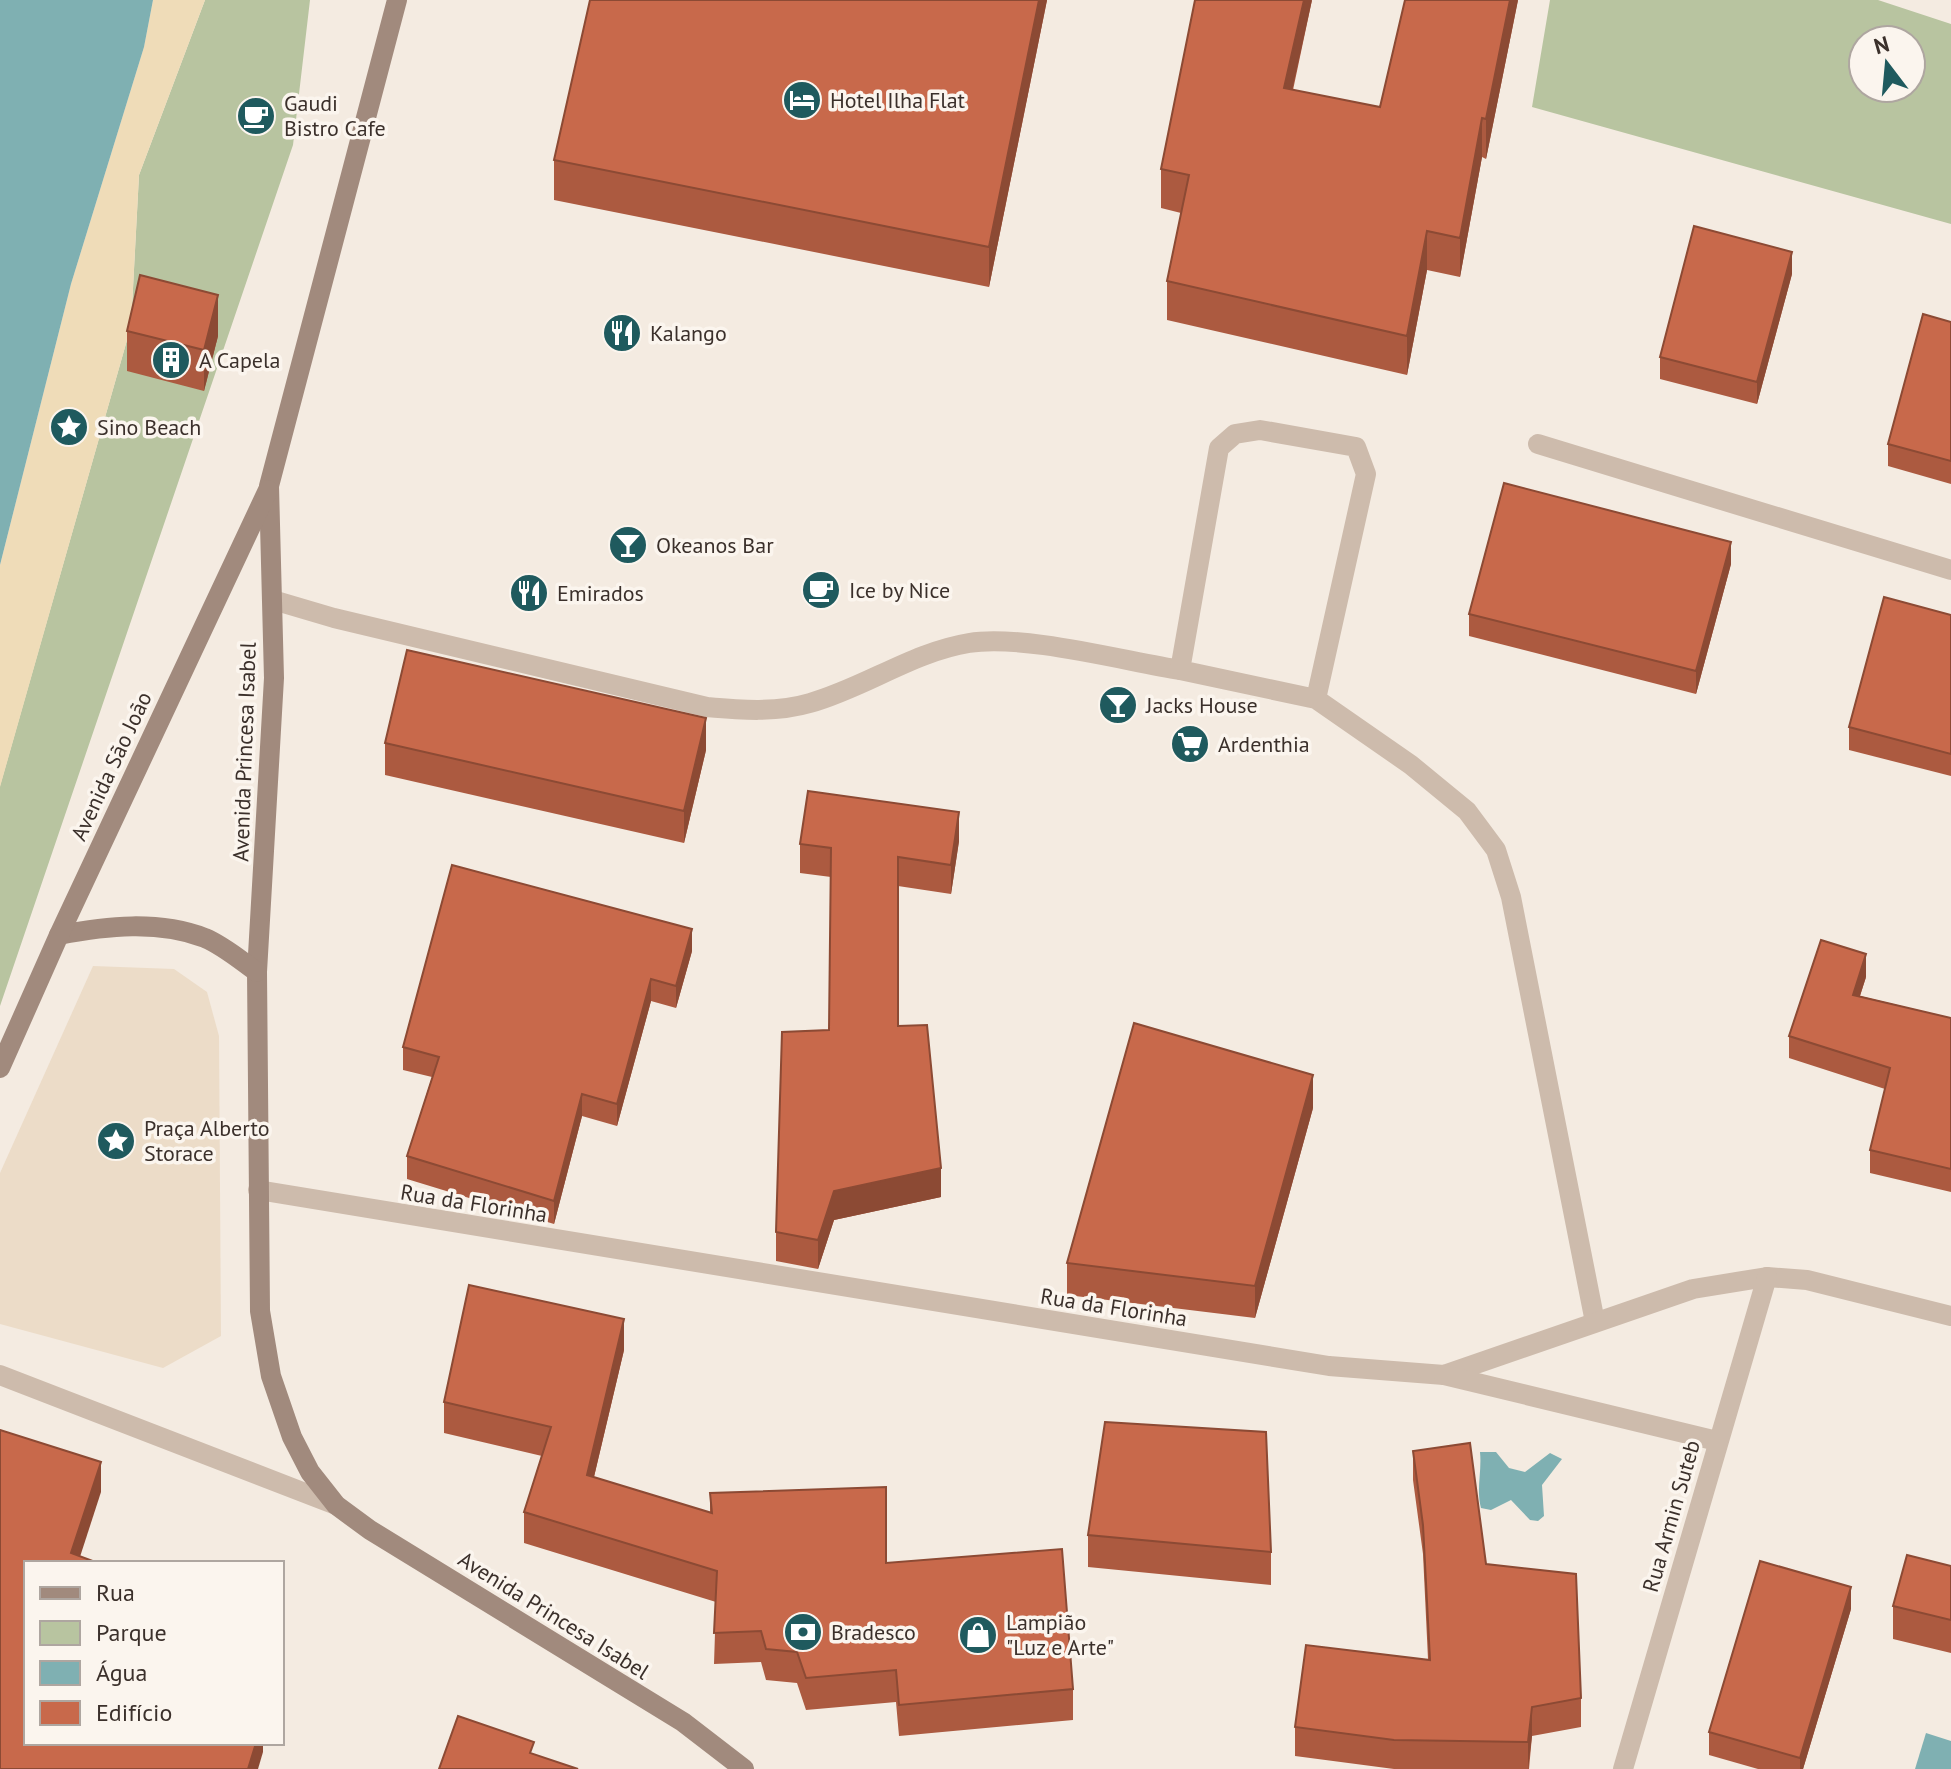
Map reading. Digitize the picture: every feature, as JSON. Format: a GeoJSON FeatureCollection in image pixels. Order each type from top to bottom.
{"type":"FeatureCollection","features":[{"type":"Feature","properties":{"kind":"main road","name":"Avenida Princesa Isabel"},"geometry":{"type":"LineString","coordinates":[[397,0],[269,486],[273,731],[257,972],[260,1311],[271,1376],[292,1437],[310,1472],[336,1505],[370,1530],[683,1722],[744,1769]]}},
{"type":"Feature","properties":{"kind":"main road","name":"Avenida São João"},"geometry":{"type":"LineString","coordinates":[[0,1068],[269,486]]}},
{"type":"Feature","properties":{"kind":"main road"},"geometry":{"type":"LineString","coordinates":[[59,935],[109,925],[168,930],[205,938],[257,972]]}},
{"type":"Feature","properties":{"kind":"street"},"geometry":{"type":"LineString","coordinates":[[1180,670],[1219,448],[1235,434],[1260,430],[1356,447],[1366,474],[1316,699]]}},
{"type":"Feature","properties":{"kind":"street"},"geometry":{"type":"LineString","coordinates":[[1538,444],[1951,570]]}},
{"type":"Feature","properties":{"kind":"street"},"geometry":{"type":"LineString","coordinates":[[273,600],[334,618],[707,707],[744,710],[808,704],[934,653],[970,642],[1014,642],[1180,670],[1316,699],[1411,765],[1467,811],[1496,850],[1511,897],[1595,1322]]}},
{"type":"Feature","properties":{"kind":"street","name":"Rua da Florinha"},"geometry":{"type":"LineString","coordinates":[[258,1190],[1313,1364],[1444,1375],[1693,1289],[1767,1277],[1807,1280],[1951,1316]]}},
{"type":"Feature","properties":{"kind":"street","name":"Rua Armin Suteb"},"geometry":{"type":"LineString","coordinates":[[1623,1769],[1767,1277]]}},
{"type":"Feature","properties":{"kind":"street","name":"Avenida Princesa Isabel"},"geometry":{"type":"LineString","coordinates":[[0,1375],[336,1505]]}},
{"type":"Feature","properties":{"kind":"street"},"geometry":{"type":"LineString","coordinates":[[1444,1375],[1717,1441]]}},
{"type":"Feature","properties":{"kind":"green space"},"geometry":{"type":"Polygon","coordinates":[[[205,0],[310,0],[293,145],[0,1006],[0,786],[131,326],[139,175],[205,0]]]}},
{"type":"Feature","properties":{"kind":"green space"},"geometry":{"type":"Polygon","coordinates":[[[1550,0],[1878,0],[1951,24],[1951,224],[1532,107],[1550,0]]]}},
{"type":"Feature","properties":{"kind":"sand","name":"Sino Beach"},"geometry":{"type":"Polygon","coordinates":[[[153,0],[205,0],[139,175],[131,326],[0,787],[0,565],[71,284],[144,47],[153,0]]]}},
{"type":"Feature","properties":{"kind":"shaded area","name":"Praça Alberto Storace"},"geometry":{"type":"Polygon","coordinates":[[[93,966],[174,969],[207,992],[219,1036],[221,1336],[163,1368],[0,1324],[0,1173],[93,966]]]}},
{"type":"Feature","properties":{"kind":"water"},"geometry":{"type":"Polygon","coordinates":[[[0,0],[153,0],[144,47],[71,284],[0,565],[0,0]]]}},
{"type":"Feature","properties":{"kind":"water"},"geometry":{"type":"Polygon","coordinates":[[[1480,1452],[1496,1452],[1509,1468],[1525,1472],[1550,1453],[1562,1459],[1542,1485],[1544,1516],[1538,1521],[1530,1520],[1511,1500],[1491,1510],[1481,1508],[1480,1452]]]}},
{"type":"Feature","properties":{"kind":"water"},"geometry":{"type":"Polygon","coordinates":[[[1926,1733],[1951,1741],[1951,1769],[1915,1769],[1926,1733]]]}},
{"type":"Feature","properties":{"kind":"building","name":"Hotel Ilha Flat"},"geometry":{"type":"Polygon","coordinates":[[[590,0],[1039,0],[989,247],[554,160],[590,0]]]}},
{"type":"Feature","properties":{"kind":"building"},"geometry":{"type":"Polygon","coordinates":[[[1195,0],[1304,0],[1284,88],[1380,107],[1405,0],[1510,0],[1486,119],[1482,118],[1460,238],[1427,231],[1407,336],[1167,281],[1189,175],[1161,169],[1195,0]]]}},
{"type":"Feature","properties":{"kind":"building"},"geometry":{"type":"Polygon","coordinates":[[[1694,226],[1792,252],[1757,382],[1660,357],[1694,226]]]}},
{"type":"Feature","properties":{"kind":"building"},"geometry":{"type":"Polygon","coordinates":[[[140,275],[218,295],[204,350],[127,331],[140,275]]]}},
{"type":"Feature","properties":{"kind":"building"},"geometry":{"type":"Polygon","coordinates":[[[1923,314],[1951,322],[1951,461],[1888,444],[1923,314]]]}},
{"type":"Feature","properties":{"kind":"building"},"geometry":{"type":"Polygon","coordinates":[[[1504,483],[1731,542],[1696,671],[1469,614],[1504,483]]]}},
{"type":"Feature","properties":{"kind":"building"},"geometry":{"type":"Polygon","coordinates":[[[1884,597],[1951,615],[1951,754],[1849,727],[1884,597]]]}},
{"type":"Feature","properties":{"kind":"building"},"geometry":{"type":"Polygon","coordinates":[[[407,650],[706,718],[684,811],[385,743],[407,650]]]}},
{"type":"Feature","properties":{"kind":"building"},"geometry":{"type":"Polygon","coordinates":[[[808,791],[959,812],[951,865],[898,857],[898,1026],[927,1025],[941,1168],[834,1191],[818,1240],[776,1232],[782,1032],[829,1030],[831,848],[800,844],[808,791]]]}},
{"type":"Feature","properties":{"kind":"building"},"geometry":{"type":"Polygon","coordinates":[[[452,865],[692,929],[676,986],[651,979],[617,1104],[582,1094],[554,1201],[407,1156],[439,1057],[403,1047],[452,865]]]}},
{"type":"Feature","properties":{"kind":"building"},"geometry":{"type":"Polygon","coordinates":[[[1821,940],[1866,954],[1853,995],[1951,1018],[1951,1169],[1870,1150],[1890,1068],[1789,1036],[1821,940]]]}},
{"type":"Feature","properties":{"kind":"building"},"geometry":{"type":"Polygon","coordinates":[[[1134,1023],[1313,1075],[1255,1286],[1067,1263],[1134,1023]]]}},
{"type":"Feature","properties":{"kind":"building"},"geometry":{"type":"Polygon","coordinates":[[[469,1285],[624,1319],[587,1475],[712,1513],[710,1493],[886,1487],[886,1563],[1062,1549],[1073,1689],[899,1705],[896,1670],[806,1678],[797,1652],[766,1649],[761,1631],[714,1633],[717,1571],[524,1512],[551,1427],[444,1402],[469,1285]]]}},
{"type":"Feature","properties":{"kind":"building"},"geometry":{"type":"Polygon","coordinates":[[[1105,1422],[1266,1432],[1271,1552],[1088,1535],[1105,1422]]]}},
{"type":"Feature","properties":{"kind":"building"},"geometry":{"type":"Polygon","coordinates":[[[0,1430],[101,1462],[71,1553],[93,1561],[24,1561],[24,1745],[255,1745],[248,1769],[0,1769],[0,1430]]]}},
{"type":"Feature","properties":{"kind":"building"},"geometry":{"type":"Polygon","coordinates":[[[1470,1443],[1486,1564],[1576,1574],[1581,1698],[1532,1707],[1528,1742],[1394,1740],[1295,1727],[1306,1645],[1430,1660],[1423,1525],[1413,1451],[1470,1443]]]}},
{"type":"Feature","properties":{"kind":"building"},"geometry":{"type":"Polygon","coordinates":[[[1907,1555],[1951,1566],[1951,1620],[1893,1606],[1907,1555]]]}},
{"type":"Feature","properties":{"kind":"building"},"geometry":{"type":"Polygon","coordinates":[[[1760,1561],[1851,1587],[1800,1758],[1709,1732],[1760,1561]]]}},
{"type":"Feature","properties":{"kind":"building"},"geometry":{"type":"Polygon","coordinates":[[[458,1716],[534,1742],[530,1753],[578,1769],[439,1769],[458,1716]]]}},
{"type":"Feature","properties":{"kind":"place","name":"Hotel Ilha Flat"},"geometry":{"type":"Point","coordinates":[802,100]}},
{"type":"Feature","properties":{"kind":"place","name":"Gaudi Bistro Cafe"},"geometry":{"type":"Point","coordinates":[256,116]}},
{"type":"Feature","properties":{"kind":"place","name":"Kalango"},"geometry":{"type":"Point","coordinates":[622,333]}},
{"type":"Feature","properties":{"kind":"place","name":"A Capela"},"geometry":{"type":"Point","coordinates":[171,360]}},
{"type":"Feature","properties":{"kind":"place","name":"Sino Beach"},"geometry":{"type":"Point","coordinates":[69,427]}},
{"type":"Feature","properties":{"kind":"place","name":"Okeanos Bar"},"geometry":{"type":"Point","coordinates":[628,545]}},
{"type":"Feature","properties":{"kind":"place","name":"Ice by Nice"},"geometry":{"type":"Point","coordinates":[821,590]}},
{"type":"Feature","properties":{"kind":"place","name":"Emirados"},"geometry":{"type":"Point","coordinates":[529,593]}},
{"type":"Feature","properties":{"kind":"place","name":"Jacks House"},"geometry":{"type":"Point","coordinates":[1118,705]}},
{"type":"Feature","properties":{"kind":"place","name":"Ardenthia"},"geometry":{"type":"Point","coordinates":[1190,744]}},
{"type":"Feature","properties":{"kind":"place","name":"Praça Alberto Storace"},"geometry":{"type":"Point","coordinates":[116,1141]}},
{"type":"Feature","properties":{"kind":"place","name":"Bradesco"},"geometry":{"type":"Point","coordinates":[803,1632]}},
{"type":"Feature","properties":{"kind":"place","name":"Lampião \"Luz e Arte\""},"geometry":{"type":"Point","coordinates":[978,1635]}}]}
